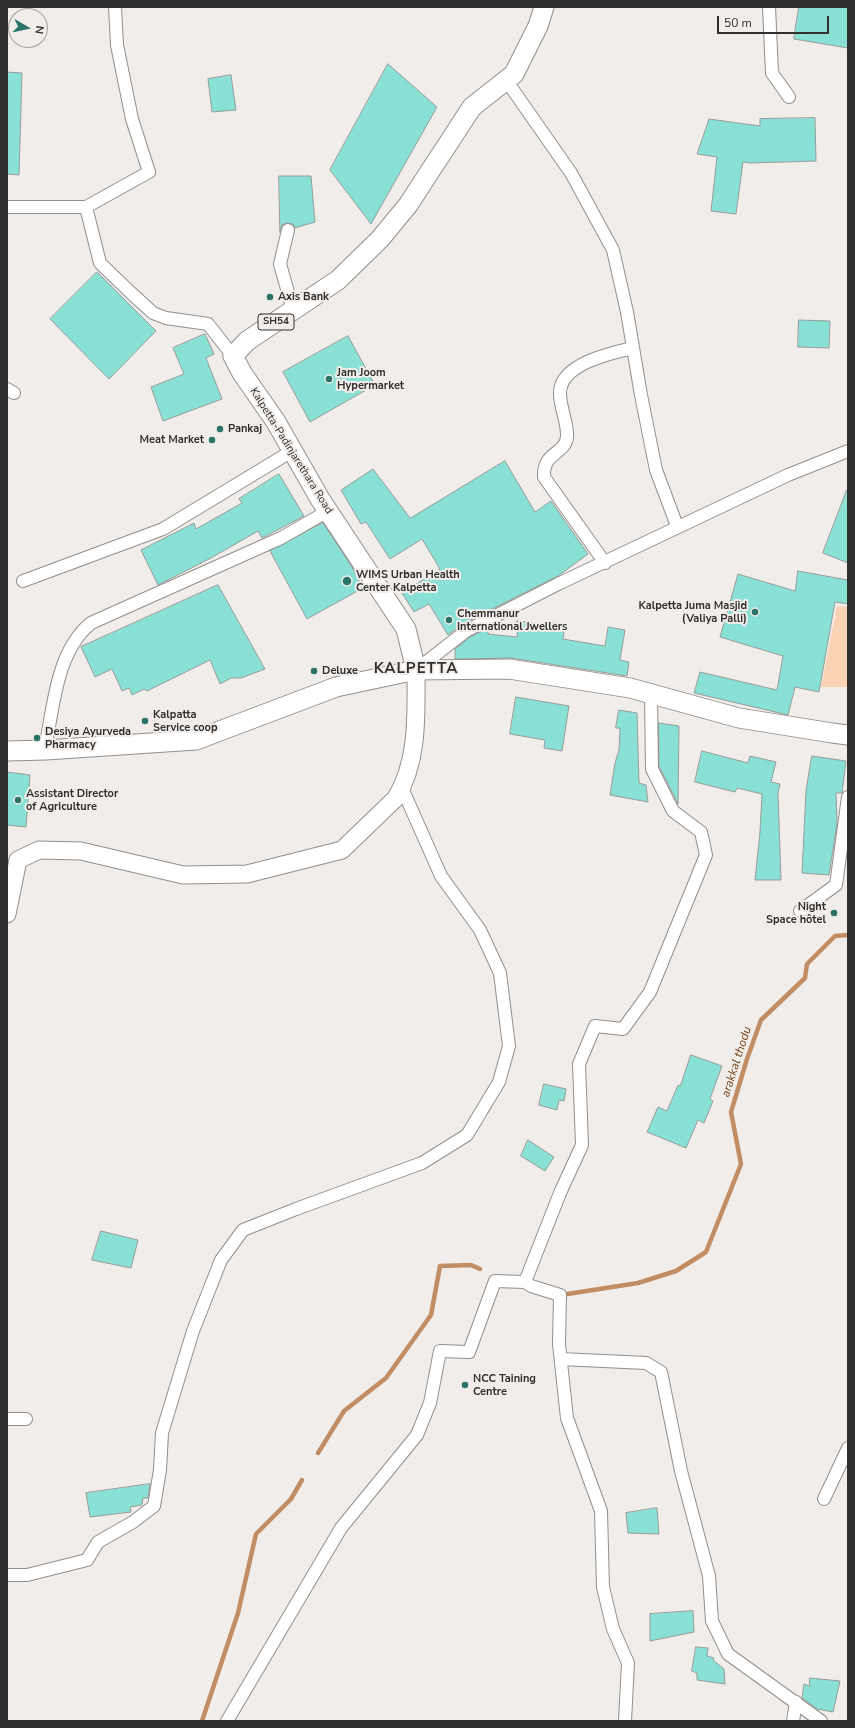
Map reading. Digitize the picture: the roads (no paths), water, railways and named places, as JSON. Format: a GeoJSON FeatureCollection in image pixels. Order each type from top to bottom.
{"type":"FeatureCollection","features":[{"type":"Feature","properties":{"kind":"main road","name":"SH54"},"geometry":{"type":"LineString","coordinates":[[232,356],[247,341],[338,280],[380,239],[408,205],[472,107],[514,74],[538,26],[544,7]]}},
{"type":"Feature","properties":{"kind":"main road","name":"Kalpetta-Padinjarethara Road"},"geometry":{"type":"LineString","coordinates":[[232,356],[276,422],[328,511],[406,629],[416,670]]}},
{"type":"Feature","properties":{"kind":"main road"},"geometry":{"type":"LineString","coordinates":[[7,751],[46,750],[196,740],[336,687],[416,670],[509,669],[630,688],[739,718],[832,734],[848,734]]}},
{"type":"Feature","properties":{"kind":"main road"},"geometry":{"type":"LineString","coordinates":[[7,914],[18,860],[39,850],[81,851],[183,874],[247,874],[342,850],[396,798],[402,788],[414,748],[416,670]]}},
{"type":"Feature","properties":{"kind":"street"},"geometry":{"type":"LineString","coordinates":[[7,207],[86,207],[149,172],[132,119],[117,44],[115,7]]}},
{"type":"Feature","properties":{"kind":"street"},"geometry":{"type":"LineString","coordinates":[[769,7],[772,73],[789,96]]}},
{"type":"Feature","properties":{"kind":"street"},"geometry":{"type":"LineString","coordinates":[[506,80],[571,173],[613,250],[627,312],[641,395],[656,470],[677,526]]}},
{"type":"Feature","properties":{"kind":"street"},"geometry":{"type":"LineString","coordinates":[[86,207],[100,263],[153,313],[166,318],[208,324],[232,356]]}},
{"type":"Feature","properties":{"kind":"street"},"geometry":{"type":"LineString","coordinates":[[288,230],[280,264],[293,310]]}},
{"type":"Feature","properties":{"kind":"street"},"geometry":{"type":"LineString","coordinates":[[605,563],[544,477],[544,468],[550,457],[564,446],[567,436],[560,393],[562,381],[575,369],[599,356],[633,348]]}},
{"type":"Feature","properties":{"kind":"street"},"geometry":{"type":"LineString","coordinates":[[23,581],[163,529],[292,451]]}},
{"type":"Feature","properties":{"kind":"street"},"geometry":{"type":"LineString","coordinates":[[416,670],[466,631],[558,584],[605,563],[677,526],[788,475],[848,451]]}},
{"type":"Feature","properties":{"kind":"street"},"geometry":{"type":"LineString","coordinates":[[46,750],[46,743],[63,664],[82,631],[91,623],[281,538],[328,511]]}},
{"type":"Feature","properties":{"kind":"street"},"geometry":{"type":"LineString","coordinates":[[525,1282],[560,1193],[582,1144],[579,1064],[595,1026],[623,1029],[650,992],[706,855],[701,832],[673,811],[652,769],[651,694]]}},
{"type":"Feature","properties":{"kind":"street"},"geometry":{"type":"LineString","coordinates":[[7,1575],[27,1575],[87,1560],[98,1542],[133,1522],[154,1506],[160,1470],[162,1433],[193,1331],[221,1260],[243,1230],[422,1163],[467,1135],[499,1082],[509,1046],[500,973],[480,930],[441,876],[402,788]]}},
{"type":"Feature","properties":{"kind":"street"},"geometry":{"type":"LineString","coordinates":[[800,911],[836,885],[848,797]]}},
{"type":"Feature","properties":{"kind":"street"},"geometry":{"type":"LineString","coordinates":[[227,1721],[341,1528],[417,1436],[430,1403],[440,1351],[470,1352],[495,1280],[525,1282],[531,1286],[560,1295],[559,1344],[567,1418],[601,1511],[603,1587],[613,1629],[628,1663],[625,1721]]}},
{"type":"Feature","properties":{"kind":"street"},"geometry":{"type":"LineString","coordinates":[[561,1359],[646,1363],[661,1372],[681,1471],[708,1576],[712,1621],[728,1654],[821,1721]]}},
{"type":"Feature","properties":{"kind":"street"},"geometry":{"type":"LineString","coordinates":[[7,1419],[26,1418]]}},
{"type":"Feature","properties":{"kind":"street"},"geometry":{"type":"LineString","coordinates":[[824,1499],[848,1448]]}},
{"type":"Feature","properties":{"kind":"street"},"geometry":{"type":"LineString","coordinates":[[793,1721],[796,1702]]}},
{"type":"Feature","properties":{"kind":"waterway","name":"arakkal thodu"},"geometry":{"type":"LineString","coordinates":[[561,1295],[638,1283],[676,1271],[706,1252],[741,1164],[731,1112],[747,1059],[761,1020],[805,978],[807,964],[835,936],[848,935]]}},
{"type":"Feature","properties":{"kind":"waterway","name":"arakkal thodu"},"geometry":{"type":"LineString","coordinates":[[318,1453],[344,1411],[386,1378],[431,1315],[440,1266],[471,1265],[480,1269]]}},
{"type":"Feature","properties":{"kind":"waterway"},"geometry":{"type":"LineString","coordinates":[[202,1721],[238,1613],[256,1534],[291,1499],[302,1480]]}},
{"type":"Feature","properties":{"kind":"place","name":"Axis Bank"},"geometry":{"type":"Point","coordinates":[270,297]}},
{"type":"Feature","properties":{"kind":"place","name":"Jam Joom Hypermarket"},"geometry":{"type":"Point","coordinates":[329,379]}},
{"type":"Feature","properties":{"kind":"place","name":"Pankaj"},"geometry":{"type":"Point","coordinates":[220,429]}},
{"type":"Feature","properties":{"kind":"place","name":"Meat Market"},"geometry":{"type":"Point","coordinates":[212,440]}},
{"type":"Feature","properties":{"kind":"place","name":"WIMS Urban Health Center Kalpetta"},"geometry":{"type":"Point","coordinates":[347,581]}},
{"type":"Feature","properties":{"kind":"place","name":"Kalpetta Juma Masjid (Valiya Palli)"},"geometry":{"type":"Point","coordinates":[755,612]}},
{"type":"Feature","properties":{"kind":"place","name":"Chemmanur International Jwellers"},"geometry":{"type":"Point","coordinates":[449,620]}},
{"type":"Feature","properties":{"kind":"place","name":"Deluxe"},"geometry":{"type":"Point","coordinates":[314,671]}},
{"type":"Feature","properties":{"kind":"place","name":"Kalpatta Service coop"},"geometry":{"type":"Point","coordinates":[145,721]}},
{"type":"Feature","properties":{"kind":"place","name":"Desiya Ayurveda Pharmacy"},"geometry":{"type":"Point","coordinates":[37,738]}},
{"type":"Feature","properties":{"kind":"place","name":"Assistant Director of Agriculture"},"geometry":{"type":"Point","coordinates":[18,800]}},
{"type":"Feature","properties":{"kind":"place","name":"Night Space hôtel"},"geometry":{"type":"Point","coordinates":[834,913]}},
{"type":"Feature","properties":{"kind":"place","name":"NCC Taining Centre"},"geometry":{"type":"Point","coordinates":[465,1385]}},
{"type":"Feature","properties":{"kind":"district","name":"KALPETTA"},"geometry":{"type":"Point","coordinates":[416,669]}}]}
